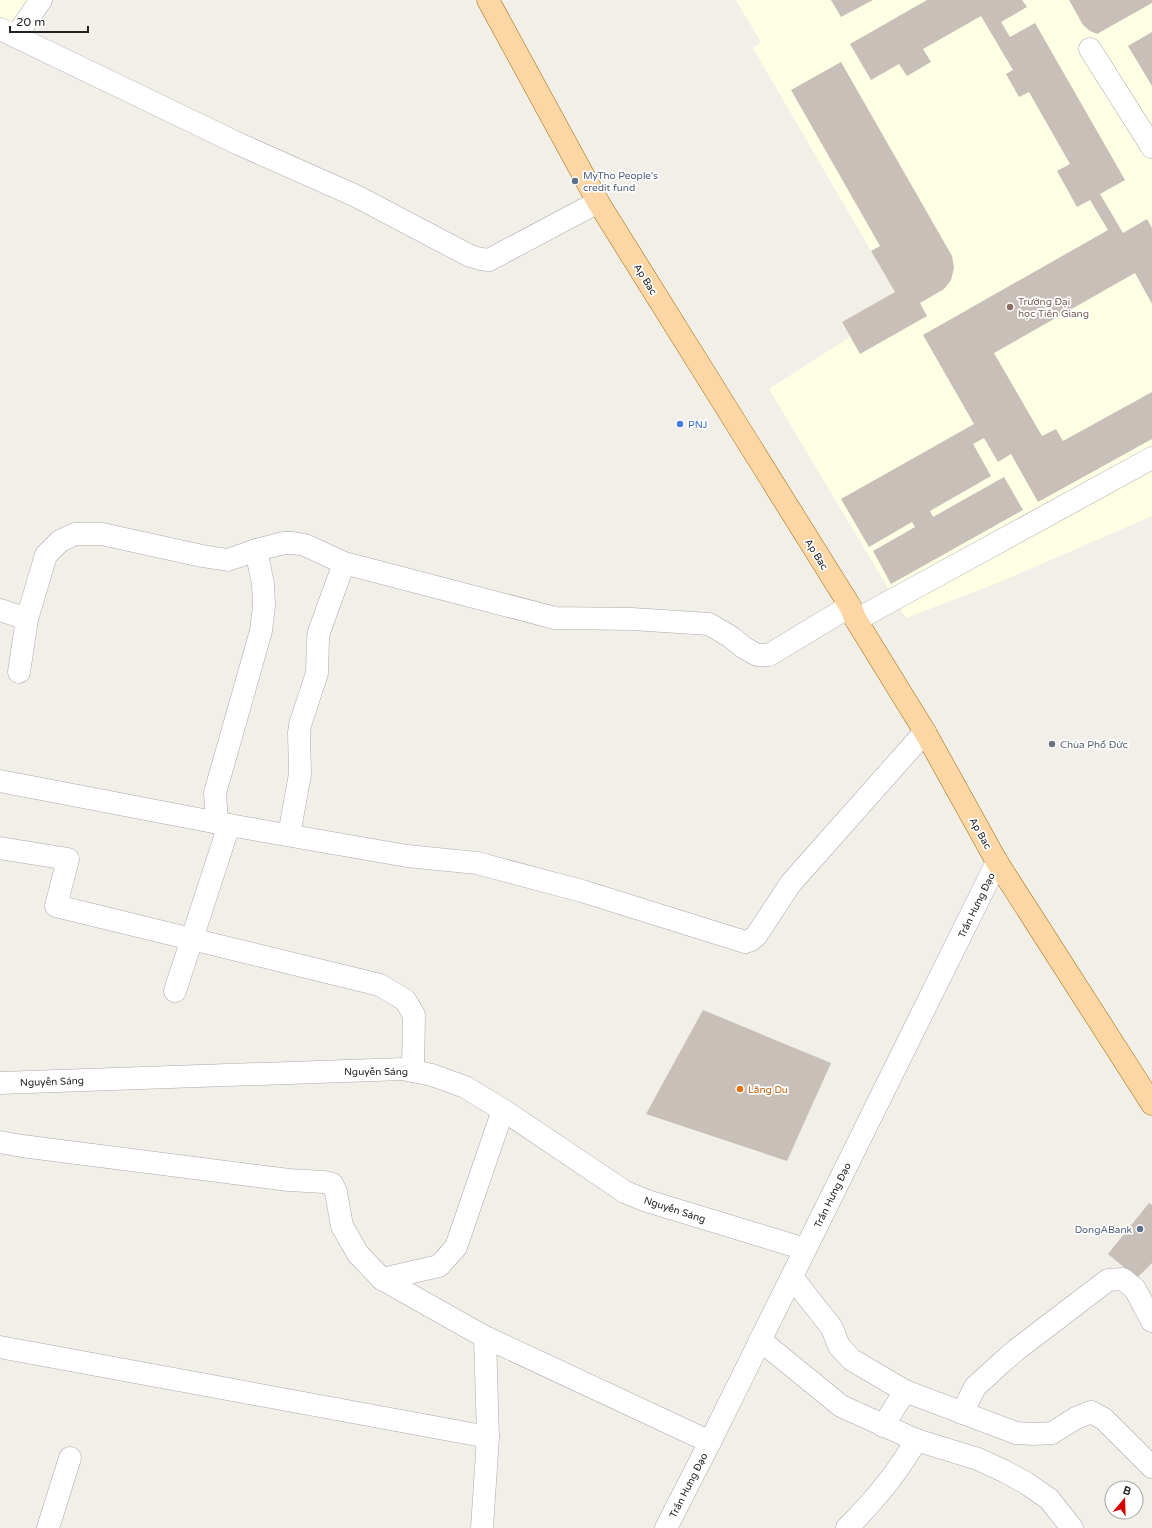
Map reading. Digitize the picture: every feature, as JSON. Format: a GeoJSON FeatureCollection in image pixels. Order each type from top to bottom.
{"type":"FeatureCollection","features":[{"type":"Feature","properties":{"kind":"main road","name":"Ap Bac"},"geometry":{"type":"LineString","coordinates":[[488,0],[598,202],[853,613],[925,732],[997,862],[1152,1104]]}},
{"type":"Feature","properties":{"kind":"street"},"geometry":{"type":"LineString","coordinates":[[41,0],[8,33],[239,144],[356,196],[470,256],[489,260],[598,202]]}},
{"type":"Feature","properties":{"kind":"street"},"geometry":{"type":"LineString","coordinates":[[1090,49],[1152,147]]}},
{"type":"Feature","properties":{"kind":"street"},"geometry":{"type":"LineString","coordinates":[[19,672],[27,619],[46,555],[60,541],[75,534],[102,534],[202,556],[228,560],[256,550],[284,543],[305,545],[344,563],[555,618],[632,619],[708,624],[731,637],[743,648],[757,654],[769,655],[1152,458]]}},
{"type":"Feature","properties":{"kind":"street"},"geometry":{"type":"LineString","coordinates":[[175,991],[192,939],[223,824],[215,793],[261,631],[264,606],[263,584],[256,550]]}},
{"type":"Feature","properties":{"kind":"street"},"geometry":{"type":"LineString","coordinates":[[289,835],[300,774],[300,725],[317,673],[318,640],[320,632],[344,563]]}},
{"type":"Feature","properties":{"kind":"street"},"geometry":{"type":"LineString","coordinates":[[0,610],[27,619]]}},
{"type":"Feature","properties":{"kind":"street"},"geometry":{"type":"LineString","coordinates":[[0,781],[223,824],[407,856],[477,863],[582,891],[745,942],[756,936],[791,883],[925,732]]}},
{"type":"Feature","properties":{"kind":"street"},"geometry":{"type":"LineString","coordinates":[[0,848],[68,859],[56,906],[380,985],[405,1000],[414,1015],[412,1071]]}},
{"type":"Feature","properties":{"kind":"street","name":"Trần Hưng Đạo"},"geometry":{"type":"LineString","coordinates":[[666,1528],[997,862]]}},
{"type":"Feature","properties":{"kind":"street","name":"Nguyễn Sáng"},"geometry":{"type":"LineString","coordinates":[[0,1083],[403,1069],[432,1075],[465,1087],[503,1110],[625,1192],[647,1201],[805,1249]]}},
{"type":"Feature","properties":{"kind":"street"},"geometry":{"type":"LineString","coordinates":[[382,1279],[439,1266],[456,1247],[503,1110]]}},
{"type":"Feature","properties":{"kind":"street"},"geometry":{"type":"LineString","coordinates":[[0,1142],[289,1180],[324,1182],[332,1184],[336,1192],[342,1226],[358,1254],[382,1279],[486,1337],[710,1442]]}},
{"type":"Feature","properties":{"kind":"street"},"geometry":{"type":"LineString","coordinates":[[792,1276],[832,1328],[839,1346],[852,1360],[905,1391],[1016,1433],[1052,1433],[1076,1418],[1091,1412],[1104,1419],[1152,1467]]}},
{"type":"Feature","properties":{"kind":"street"},"geometry":{"type":"LineString","coordinates":[[962,1413],[976,1387],[999,1365],[1016,1350],[1108,1280],[1123,1279],[1135,1289],[1152,1321]]}},
{"type":"Feature","properties":{"kind":"street"},"geometry":{"type":"LineString","coordinates":[[482,1528],[488,1437],[486,1337]]}},
{"type":"Feature","properties":{"kind":"street"},"geometry":{"type":"LineString","coordinates":[[760,1340],[841,1406],[916,1440],[978,1459],[1026,1483],[1049,1499],[1072,1528]]}},
{"type":"Feature","properties":{"kind":"street"},"geometry":{"type":"LineString","coordinates":[[0,1347],[488,1437]]}},
{"type":"Feature","properties":{"kind":"street"},"geometry":{"type":"LineString","coordinates":[[883,1426],[905,1391]]}},
{"type":"Feature","properties":{"kind":"street"},"geometry":{"type":"LineString","coordinates":[[847,1528],[864,1511],[897,1471],[916,1440]]}},
{"type":"Feature","properties":{"kind":"street"},"geometry":{"type":"LineString","coordinates":[[48,1528],[70,1458]]}},
{"type":"Feature","properties":{"kind":"shaded area"},"geometry":{"type":"Polygon","coordinates":[[[0,0],[29,0],[10,25],[0,19],[0,0]]]}},
{"type":"Feature","properties":{"kind":"shaded area","name":"Trường Đại học Tiền Giang"},"geometry":{"type":"Polygon","coordinates":[[[736,0],[1152,0],[1152,516],[1000,582],[906,618],[769,389],[850,337],[842,322],[895,292],[753,48],[761,42],[736,0]]]}},
{"type":"Feature","properties":{"kind":"building"},"geometry":{"type":"Polygon","coordinates":[[[831,0],[873,0],[841,17],[831,0]]]}},
{"type":"Feature","properties":{"kind":"building"},"geometry":{"type":"Polygon","coordinates":[[[927,0],[1022,0],[1027,7],[1001,22],[1010,37],[1035,23],[1125,180],[1100,194],[1123,233],[1147,219],[1152,228],[1152,304],[1135,273],[994,353],[1042,436],[1056,429],[1063,441],[1152,392],[1152,439],[1038,502],[1011,454],[998,462],[984,438],[973,444],[991,476],[930,511],[933,517],[1004,477],[1023,510],[891,584],[873,551],[915,527],[912,522],[869,547],[841,499],[974,424],[923,335],[1108,230],[1090,200],[1077,207],[1057,171],[1070,164],[1029,92],[1019,97],[1006,74],[1013,70],[981,16],[923,49],[931,62],[907,76],[899,64],[871,80],[850,44],[927,0]]]}},
{"type":"Feature","properties":{"kind":"building"},"geometry":{"type":"Polygon","coordinates":[[[1069,0],[1152,0],[1152,3],[1097,34],[1090,31],[1083,25],[1069,0]]]}},
{"type":"Feature","properties":{"kind":"building"},"geometry":{"type":"Polygon","coordinates":[[[1152,32],[1152,86],[1128,46],[1152,32]]]}},
{"type":"Feature","properties":{"kind":"building"},"geometry":{"type":"Polygon","coordinates":[[[841,62],[952,256],[954,268],[951,280],[944,289],[920,303],[927,316],[860,354],[842,322],[895,292],[871,251],[880,246],[791,90],[841,62]]]}},
{"type":"Feature","properties":{"kind":"building","name":"Lãng Du"},"geometry":{"type":"Polygon","coordinates":[[[703,1010],[831,1063],[787,1161],[646,1114],[703,1010]]]}},
{"type":"Feature","properties":{"kind":"building","name":"DongABank"},"geometry":{"type":"Polygon","coordinates":[[[1149,1203],[1152,1205],[1152,1263],[1137,1278],[1108,1254],[1149,1203]]]}},
{"type":"Feature","properties":{"kind":"place","name":"MyTho People's credit fund"},"geometry":{"type":"Point","coordinates":[575,181]}},
{"type":"Feature","properties":{"kind":"place","name":"Trường Đại học Tiền Giang"},"geometry":{"type":"Point","coordinates":[1010,307]}},
{"type":"Feature","properties":{"kind":"place","name":"PNJ"},"geometry":{"type":"Point","coordinates":[680,424]}},
{"type":"Feature","properties":{"kind":"place","name":"Chùa Phổ Đức"},"geometry":{"type":"Point","coordinates":[1052,744]}},
{"type":"Feature","properties":{"kind":"place","name":"Lãng Du"},"geometry":{"type":"Point","coordinates":[740,1089]}},
{"type":"Feature","properties":{"kind":"place","name":"DongABank"},"geometry":{"type":"Point","coordinates":[1140,1229]}}]}
